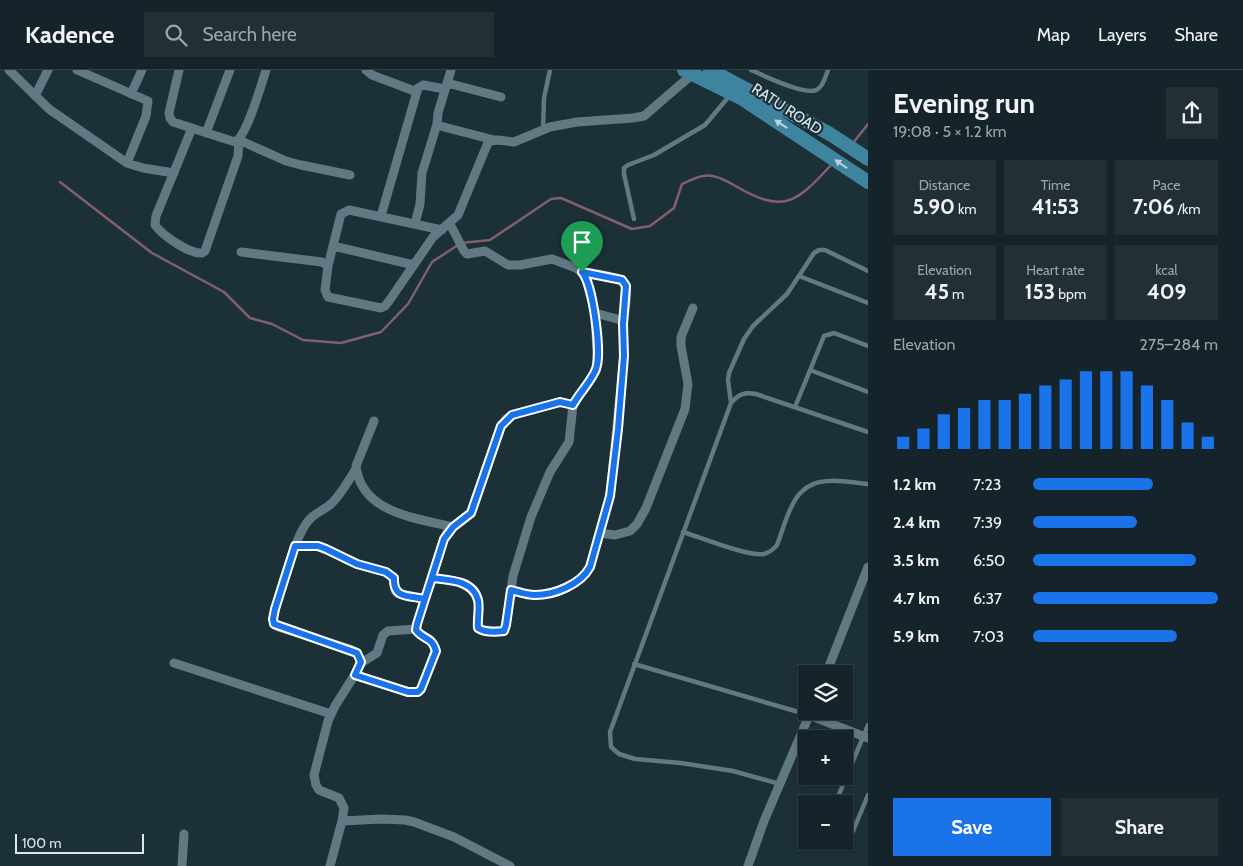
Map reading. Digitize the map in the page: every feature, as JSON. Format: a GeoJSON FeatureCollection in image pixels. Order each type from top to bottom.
{"type":"FeatureCollection","features":[{"type":"Feature","properties":{"kind":"main road","name":"RATU ROAD"},"geometry":{"type":"LineString","coordinates":[[710,70],[830,134],[868,159]]}},
{"type":"Feature","properties":{"kind":"main road","name":"RATU ROAD"},"geometry":{"type":"LineString","coordinates":[[691,71],[732,93],[822,150],[865,180]]}},
{"type":"Feature","properties":{"kind":"street"},"geometry":{"type":"LineString","coordinates":[[9,70],[49,108],[127,164],[174,172]]}},
{"type":"Feature","properties":{"kind":"street"},"geometry":{"type":"LineString","coordinates":[[35,96],[48,70]]}},
{"type":"Feature","properties":{"kind":"street"},"geometry":{"type":"LineString","coordinates":[[77,70],[99,74],[149,102],[146,116],[127,164]]}},
{"type":"Feature","properties":{"kind":"street"},"geometry":{"type":"LineString","coordinates":[[132,94],[142,70]]}},
{"type":"Feature","properties":{"kind":"street"},"geometry":{"type":"LineString","coordinates":[[179,70],[169,112],[170,118],[174,122],[230,142],[239,140],[263,152],[293,163],[350,175]]}},
{"type":"Feature","properties":{"kind":"street"},"geometry":{"type":"LineString","coordinates":[[206,133],[230,70]]}},
{"type":"Feature","properties":{"kind":"street"},"geometry":{"type":"LineString","coordinates":[[192,128],[156,216],[155,225],[160,231],[192,253],[202,253],[205,251],[238,156],[239,140],[245,131],[266,70]]}},
{"type":"Feature","properties":{"kind":"street"},"geometry":{"type":"LineString","coordinates":[[366,70],[372,75],[417,92]]}},
{"type":"Feature","properties":{"kind":"street"},"geometry":{"type":"LineString","coordinates":[[415,224],[420,204],[422,173],[451,70]]}},
{"type":"Feature","properties":{"kind":"street"},"geometry":{"type":"LineString","coordinates":[[437,124],[494,140],[514,142],[544,130],[577,122],[644,116],[691,71]]}},
{"type":"Feature","properties":{"kind":"street"},"geometry":{"type":"LineString","coordinates":[[381,216],[420,85],[446,86],[501,97]]}},
{"type":"Feature","properties":{"kind":"street"},"geometry":{"type":"LineString","coordinates":[[442,230],[356,210],[344,211],[338,222],[328,266],[325,290],[328,297],[381,308],[385,306],[434,237],[450,224],[458,215],[487,145],[494,140]]}},
{"type":"Feature","properties":{"kind":"street"},"geometry":{"type":"LineString","coordinates":[[450,224],[467,254],[486,251],[508,265],[520,265],[552,259],[558,260],[582,272],[616,278],[624,282],[626,286],[623,324],[624,356],[610,496],[590,567],[579,581],[555,591],[532,595],[511,590]]}},
{"type":"Feature","properties":{"kind":"street"},"geometry":{"type":"LineString","coordinates":[[333,246],[414,265]]}},
{"type":"Feature","properties":{"kind":"street"},"geometry":{"type":"LineString","coordinates":[[241,252],[322,262],[328,266]]}},
{"type":"Feature","properties":{"kind":"street"},"geometry":{"type":"LineString","coordinates":[[432,578],[468,585],[478,600],[478,628],[481,630],[504,631],[513,576],[531,517],[550,472],[570,442],[573,405],[596,370],[595,313],[587,281],[582,272]]}},
{"type":"Feature","properties":{"kind":"street"},"geometry":{"type":"LineString","coordinates":[[600,533],[615,535],[630,531],[637,524],[646,508],[685,409],[688,384],[681,337],[693,308]]}},
{"type":"Feature","properties":{"kind":"street"},"geometry":{"type":"LineString","coordinates":[[595,313],[617,318],[623,324]]}},
{"type":"Feature","properties":{"kind":"street"},"geometry":{"type":"LineString","coordinates":[[416,630],[444,539],[453,527],[471,513],[501,426],[512,415],[560,402],[573,405]]}},
{"type":"Feature","properties":{"kind":"street"},"geometry":{"type":"LineString","coordinates":[[374,421],[356,463],[356,469],[366,493],[395,513],[453,527]]}},
{"type":"Feature","properties":{"kind":"street"},"geometry":{"type":"LineString","coordinates":[[356,469],[336,499],[308,521],[295,546],[273,619],[274,624],[357,653],[361,662]]}},
{"type":"Feature","properties":{"kind":"street"},"geometry":{"type":"LineString","coordinates":[[295,546],[318,546],[357,564],[386,572],[394,578],[394,590],[397,593],[425,599]]}},
{"type":"Feature","properties":{"kind":"street"},"geometry":{"type":"LineString","coordinates":[[830,665],[868,568]]}},
{"type":"Feature","properties":{"kind":"street"},"geometry":{"type":"LineString","coordinates":[[330,866],[344,808],[339,798],[319,790],[314,781],[324,732],[331,714],[361,662],[376,653],[383,636],[388,631],[416,630],[432,642],[436,651],[421,689],[418,692],[408,692],[355,675]]}},
{"type":"Feature","properties":{"kind":"street"},"geometry":{"type":"LineString","coordinates":[[174,663],[331,714]]}},
{"type":"Feature","properties":{"kind":"street"},"geometry":{"type":"LineString","coordinates":[[748,866],[764,822],[807,720]]}},
{"type":"Feature","properties":{"kind":"street"},"geometry":{"type":"LineString","coordinates":[[826,720],[866,737]]}},
{"type":"Feature","properties":{"kind":"street"},"geometry":{"type":"LineString","coordinates":[[342,821],[380,819],[414,822],[454,837],[510,866]]}},
{"type":"Feature","properties":{"kind":"street"},"geometry":{"type":"LineString","coordinates":[[182,866],[184,834]]}},
{"type":"Feature","properties":{"kind":"lane"},"geometry":{"type":"LineString","coordinates":[[544,130],[544,98],[550,70]]}},
{"type":"Feature","properties":{"kind":"lane"},"geometry":{"type":"LineString","coordinates":[[752,70],[797,89],[808,91],[820,88],[828,70]]}},
{"type":"Feature","properties":{"kind":"lane"},"geometry":{"type":"LineString","coordinates":[[634,219],[624,168],[654,155],[705,125],[732,93]]}},
{"type":"Feature","properties":{"kind":"lane"},"geometry":{"type":"LineString","coordinates":[[731,403],[729,373],[744,339],[757,322],[787,294],[814,254],[819,250],[833,253],[868,271]]}},
{"type":"Feature","properties":{"kind":"lane"},"geometry":{"type":"LineString","coordinates":[[799,276],[868,303]]}},
{"type":"Feature","properties":{"kind":"lane"},"geometry":{"type":"LineString","coordinates":[[795,407],[824,336],[828,334],[845,337],[868,346]]}},
{"type":"Feature","properties":{"kind":"lane"},"geometry":{"type":"LineString","coordinates":[[810,370],[868,392]]}},
{"type":"Feature","properties":{"kind":"lane"},"geometry":{"type":"LineString","coordinates":[[780,784],[733,771],[681,763],[635,759],[619,754],[611,747],[610,732],[731,403],[736,397],[745,392],[756,394],[868,432]]}},
{"type":"Feature","properties":{"kind":"lane"},"geometry":{"type":"LineString","coordinates":[[683,532],[746,552],[764,554],[773,550],[778,545],[793,503],[805,487],[815,482],[830,480],[868,484]]}},
{"type":"Feature","properties":{"kind":"lane"},"geometry":{"type":"LineString","coordinates":[[634,664],[798,710]]}},
{"type":"Feature","properties":{"kind":"lane"},"geometry":{"type":"LineString","coordinates":[[839,795],[866,737],[868,725]]}},
{"type":"Feature","properties":{"kind":"lane"},"geometry":{"type":"LineString","coordinates":[[853,831],[868,794]]}},
{"type":"Feature","properties":{"kind":"waterway"},"geometry":{"type":"LineString","coordinates":[[853,143],[868,124]]}},
{"type":"Feature","properties":{"kind":"waterway"},"geometry":{"type":"LineString","coordinates":[[60,182],[152,253],[224,292],[250,318],[272,324],[303,340],[341,343],[381,332],[408,304],[432,262],[461,243],[490,240],[551,199],[561,198],[632,229],[650,226],[674,208],[682,184],[698,177],[710,176],[718,178],[764,200],[777,202],[798,196],[833,163]]}},
{"type":"Feature","properties":{"kind":"route"},"geometry":{"type":"LineString","coordinates":[[582,272],[587,281],[595,313],[596,370],[573,405],[560,402],[512,415],[501,426],[471,513],[453,527],[444,539],[432,578],[417,624],[416,630],[432,642],[436,651],[421,689],[418,692],[408,692],[355,675],[361,662],[361,658],[357,653],[278,627],[274,624],[275,609],[295,546],[318,546],[357,564],[391,574],[394,578],[394,590],[397,593],[425,599],[432,578],[468,585],[478,600],[478,628],[499,632],[504,631],[506,625],[511,590],[532,595],[541,594],[555,591],[579,581],[586,574],[590,567],[610,496],[624,356],[623,324],[626,286],[622,280],[616,278],[582,272]]}}]}
